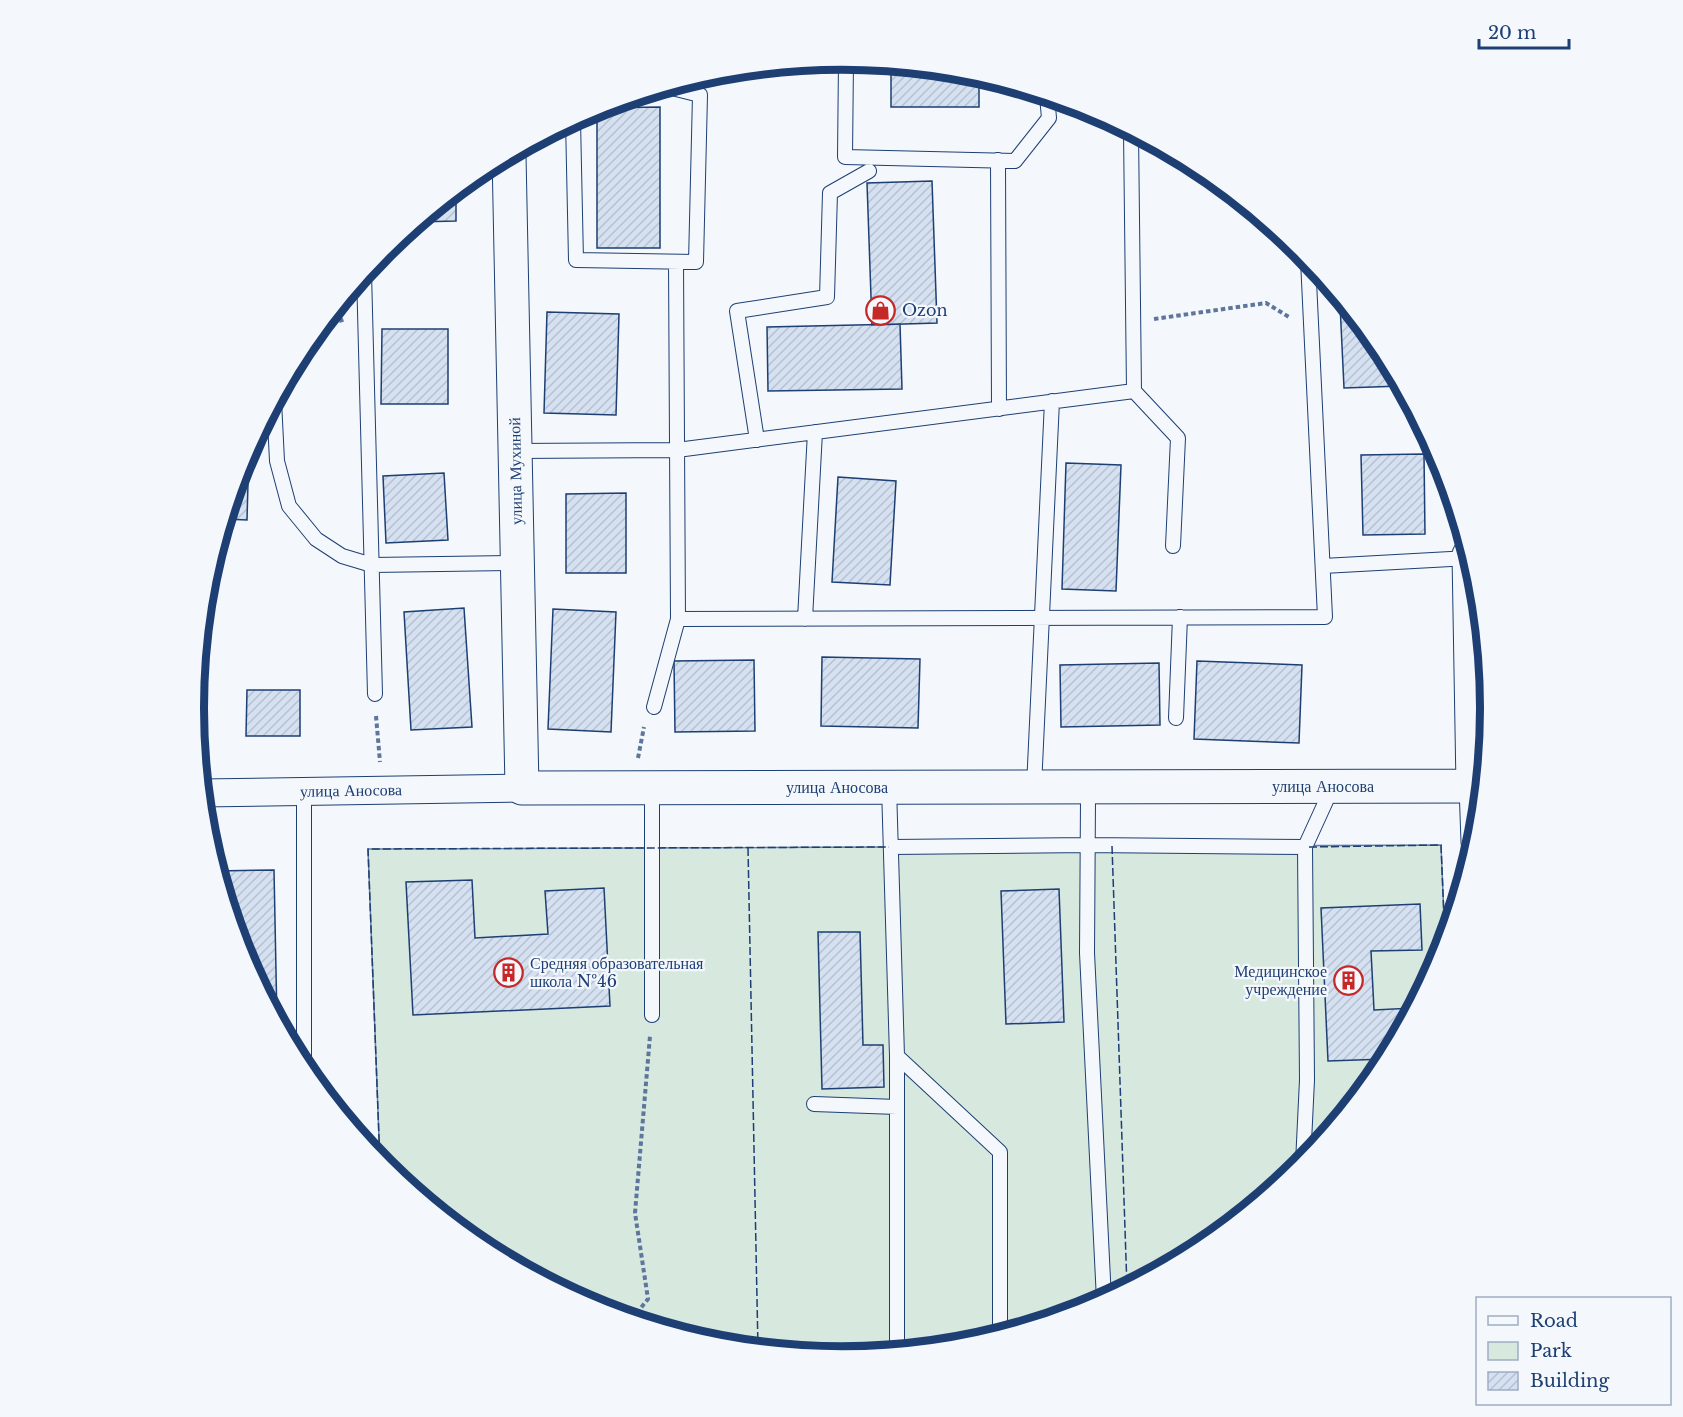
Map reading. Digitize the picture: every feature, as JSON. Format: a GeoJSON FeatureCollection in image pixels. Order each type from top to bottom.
{"type":"FeatureCollection","features":[{"type":"Feature","properties":{"kind":"street","name":"улица Мухиной"},"geometry":{"type":"LineString","coordinates":[[509,164],[522,788]]}},
{"type":"Feature","properties":{"kind":"street"},"geometry":{"type":"LineString","coordinates":[[1470,600],[1473,796]]}},
{"type":"Feature","properties":{"kind":"street","name":"улица Аносова"},"geometry":{"type":"LineString","coordinates":[[209,792],[522,788],[651,780],[889,787],[1473,786]]}},
{"type":"Feature","properties":{"kind":"lane"},"geometry":{"type":"LineString","coordinates":[[846,70],[845,157],[1015,161],[1049,118],[1048,104]]}},
{"type":"Feature","properties":{"kind":"lane"},"geometry":{"type":"LineString","coordinates":[[573,130],[576,260],[696,262],[700,95],[682,91]]}},
{"type":"Feature","properties":{"kind":"lane"},"geometry":{"type":"LineString","coordinates":[[1131,140],[1134,391],[1178,438],[1173,546]]}},
{"type":"Feature","properties":{"kind":"lane"},"geometry":{"type":"LineString","coordinates":[[998,160],[999,409]]}},
{"type":"Feature","properties":{"kind":"lane"},"geometry":{"type":"LineString","coordinates":[[757,440],[737,311],[827,297],[831,193],[869,171]]}},
{"type":"Feature","properties":{"kind":"lane"},"geometry":{"type":"LineString","coordinates":[[654,707],[678,619],[676,261]]}},
{"type":"Feature","properties":{"kind":"lane"},"geometry":{"type":"LineString","coordinates":[[678,619],[1326,617],[1309,274]]}},
{"type":"Feature","properties":{"kind":"lane"},"geometry":{"type":"LineString","coordinates":[[364,285],[375,694]]}},
{"type":"Feature","properties":{"kind":"lane"},"geometry":{"type":"LineString","coordinates":[[515,451],[677,450],[1134,391]]}},
{"type":"Feature","properties":{"kind":"lane"},"geometry":{"type":"LineString","coordinates":[[1034,787],[1040,618],[1052,401]]}},
{"type":"Feature","properties":{"kind":"lane"},"geometry":{"type":"LineString","coordinates":[[275,415],[277,461],[289,506],[316,539],[342,556],[372,565],[517,563]]}},
{"type":"Feature","properties":{"kind":"lane"},"geometry":{"type":"LineString","coordinates":[[806,619],[815,432]]}},
{"type":"Feature","properties":{"kind":"lane"},"geometry":{"type":"LineString","coordinates":[[1323,566],[1461,557]]}},
{"type":"Feature","properties":{"kind":"lane"},"geometry":{"type":"LineString","coordinates":[[1176,718],[1180,617]]}},
{"type":"Feature","properties":{"kind":"lane"},"geometry":{"type":"LineString","coordinates":[[651,780],[652,1015]]}},
{"type":"Feature","properties":{"kind":"lane"},"geometry":{"type":"LineString","coordinates":[[889,787],[897,1056],[897,1344]]}},
{"type":"Feature","properties":{"kind":"lane"},"geometry":{"type":"LineString","coordinates":[[304,791],[304,1052]]}},
{"type":"Feature","properties":{"kind":"lane"},"geometry":{"type":"LineString","coordinates":[[1088,799],[1087,953],[1104,1290]]}},
{"type":"Feature","properties":{"kind":"lane"},"geometry":{"type":"LineString","coordinates":[[1304,1148],[1307,1080],[1305,847],[1326,801]]}},
{"type":"Feature","properties":{"kind":"lane"},"geometry":{"type":"LineString","coordinates":[[891,847],[1088,845],[1305,847]]}},
{"type":"Feature","properties":{"kind":"lane"},"geometry":{"type":"LineString","coordinates":[[897,1056],[1000,1152],[1000,1327]]}},
{"type":"Feature","properties":{"kind":"lane"},"geometry":{"type":"LineString","coordinates":[[814,1104],[897,1107]]}},
{"type":"Feature","properties":{"kind":"path"},"geometry":{"type":"LineString","coordinates":[[1133,322],[1266,303],[1311,330]]}},
{"type":"Feature","properties":{"kind":"path"},"geometry":{"type":"LineString","coordinates":[[375,694],[382,790]]}},
{"type":"Feature","properties":{"kind":"path"},"geometry":{"type":"LineString","coordinates":[[637,1313],[648,1299],[635,1213],[652,1015]]}},
{"type":"Feature","properties":{"kind":"green space"},"geometry":{"type":"Polygon","coordinates":[[[1441,845],[1444,919],[1414,991],[1394,1028],[1348,1097],[1293,1160],[1230,1215],[1196,1239],[1124,1281],[1047,1313],[1007,1325],[925,1341],[883,1345],[800,1345],[758,1341],[676,1325],[636,1313],[559,1281],[522,1261],[453,1215],[379,1148],[368,849],[1441,845]]]}},
{"type":"Feature","properties":{"kind":"building"},"geometry":{"type":"Polygon","coordinates":[[[891,73],[925,76],[979,86],[979,107],[891,107],[891,73]]]}},
{"type":"Feature","properties":{"kind":"building"},"geometry":{"type":"Polygon","coordinates":[[[660,107],[660,248],[597,248],[597,119],[627,108],[660,107]]]}},
{"type":"Feature","properties":{"kind":"building"},"geometry":{"type":"Polygon","coordinates":[[[932,181],[937,323],[872,325],[867,183],[932,181]]]}},
{"type":"Feature","properties":{"kind":"building"},"geometry":{"type":"Polygon","coordinates":[[[456,200],[456,221],[430,222],[456,200]]]}},
{"type":"Feature","properties":{"kind":"building"},"geometry":{"type":"Polygon","coordinates":[[[1340,311],[1372,354],[1392,386],[1344,388],[1340,311]]]}},
{"type":"Feature","properties":{"kind":"building"},"geometry":{"type":"Polygon","coordinates":[[[547,312],[619,314],[616,415],[544,413],[547,312]]]}},
{"type":"Feature","properties":{"kind":"building"},"geometry":{"type":"Polygon","coordinates":[[[900,324],[902,389],[768,391],[767,327],[900,324]]]}},
{"type":"Feature","properties":{"kind":"building"},"geometry":{"type":"Polygon","coordinates":[[[382,329],[448,329],[448,404],[381,404],[382,329]]]}},
{"type":"Feature","properties":{"kind":"building"},"geometry":{"type":"Polygon","coordinates":[[[1424,454],[1425,534],[1363,535],[1361,455],[1424,454]]]}},
{"type":"Feature","properties":{"kind":"building"},"geometry":{"type":"Polygon","coordinates":[[[1066,463],[1121,465],[1116,591],[1062,589],[1066,463]]]}},
{"type":"Feature","properties":{"kind":"building"},"geometry":{"type":"Polygon","coordinates":[[[444,473],[448,540],[386,543],[383,476],[444,473]]]}},
{"type":"Feature","properties":{"kind":"building"},"geometry":{"type":"Polygon","coordinates":[[[248,474],[247,520],[232,519],[248,474]]]}},
{"type":"Feature","properties":{"kind":"building"},"geometry":{"type":"Polygon","coordinates":[[[838,477],[896,481],[890,585],[832,582],[838,477]]]}},
{"type":"Feature","properties":{"kind":"building"},"geometry":{"type":"Polygon","coordinates":[[[626,493],[626,573],[566,573],[566,494],[626,493]]]}},
{"type":"Feature","properties":{"kind":"building"},"geometry":{"type":"Polygon","coordinates":[[[464,608],[472,727],[411,730],[404,612],[464,608]]]}},
{"type":"Feature","properties":{"kind":"building"},"geometry":{"type":"Polygon","coordinates":[[[553,609],[616,612],[611,732],[548,729],[553,609]]]}},
{"type":"Feature","properties":{"kind":"building"},"geometry":{"type":"Polygon","coordinates":[[[822,657],[920,659],[918,728],[821,726],[822,657]]]}},
{"type":"Feature","properties":{"kind":"building"},"geometry":{"type":"Polygon","coordinates":[[[754,660],[755,731],[675,732],[674,661],[754,660]]]}},
{"type":"Feature","properties":{"kind":"building"},"geometry":{"type":"Polygon","coordinates":[[[1197,661],[1302,665],[1299,743],[1194,739],[1197,661]]]}},
{"type":"Feature","properties":{"kind":"building"},"geometry":{"type":"Polygon","coordinates":[[[1159,663],[1160,725],[1061,727],[1060,665],[1159,663]]]}},
{"type":"Feature","properties":{"kind":"building"},"geometry":{"type":"Polygon","coordinates":[[[247,690],[300,690],[300,736],[246,736],[247,690]]]}},
{"type":"Feature","properties":{"kind":"building"},"geometry":{"type":"Polygon","coordinates":[[[274,870],[277,1005],[252,953],[224,871],[274,870]]]}},
{"type":"Feature","properties":{"kind":"building","name":"Средняя образовательная школа №46"},"geometry":{"type":"Polygon","coordinates":[[[472,880],[475,938],[548,934],[545,891],[604,888],[610,1006],[413,1015],[406,882],[472,880]]]}},
{"type":"Feature","properties":{"kind":"building"},"geometry":{"type":"Polygon","coordinates":[[[1059,889],[1064,1022],[1006,1024],[1001,891],[1059,889]]]}},
{"type":"Feature","properties":{"kind":"building","name":"Медицинское учреждение"},"geometry":{"type":"Polygon","coordinates":[[[1420,904],[1422,950],[1371,951],[1374,1010],[1405,1008],[1374,1059],[1328,1061],[1321,908],[1420,904]]]}},
{"type":"Feature","properties":{"kind":"building"},"geometry":{"type":"Polygon","coordinates":[[[818,932],[860,932],[863,1045],[883,1045],[884,1087],[822,1089],[818,932]]]}},
{"type":"Feature","properties":{"kind":"fence"},"geometry":{"type":"LineString","coordinates":[[1309,847],[1441,845],[1444,919]]}},
{"type":"Feature","properties":{"kind":"fence"},"geometry":{"type":"LineString","coordinates":[[1112,846],[1127,1279]]}},
{"type":"Feature","properties":{"kind":"fence"},"geometry":{"type":"LineString","coordinates":[[379,1148],[368,849],[889,847]]}},
{"type":"Feature","properties":{"kind":"fence"},"geometry":{"type":"LineString","coordinates":[[748,848],[758,1341]]}},
{"type":"Feature","properties":{"kind":"place","name":"Ozon"},"geometry":{"type":"Point","coordinates":[881,310]}},
{"type":"Feature","properties":{"kind":"place","name":"Средняя образовательная школа №46"},"geometry":{"type":"Point","coordinates":[509,972]}},
{"type":"Feature","properties":{"kind":"place","name":"Медицинское учреждение"},"geometry":{"type":"Point","coordinates":[1348,980]}}]}
